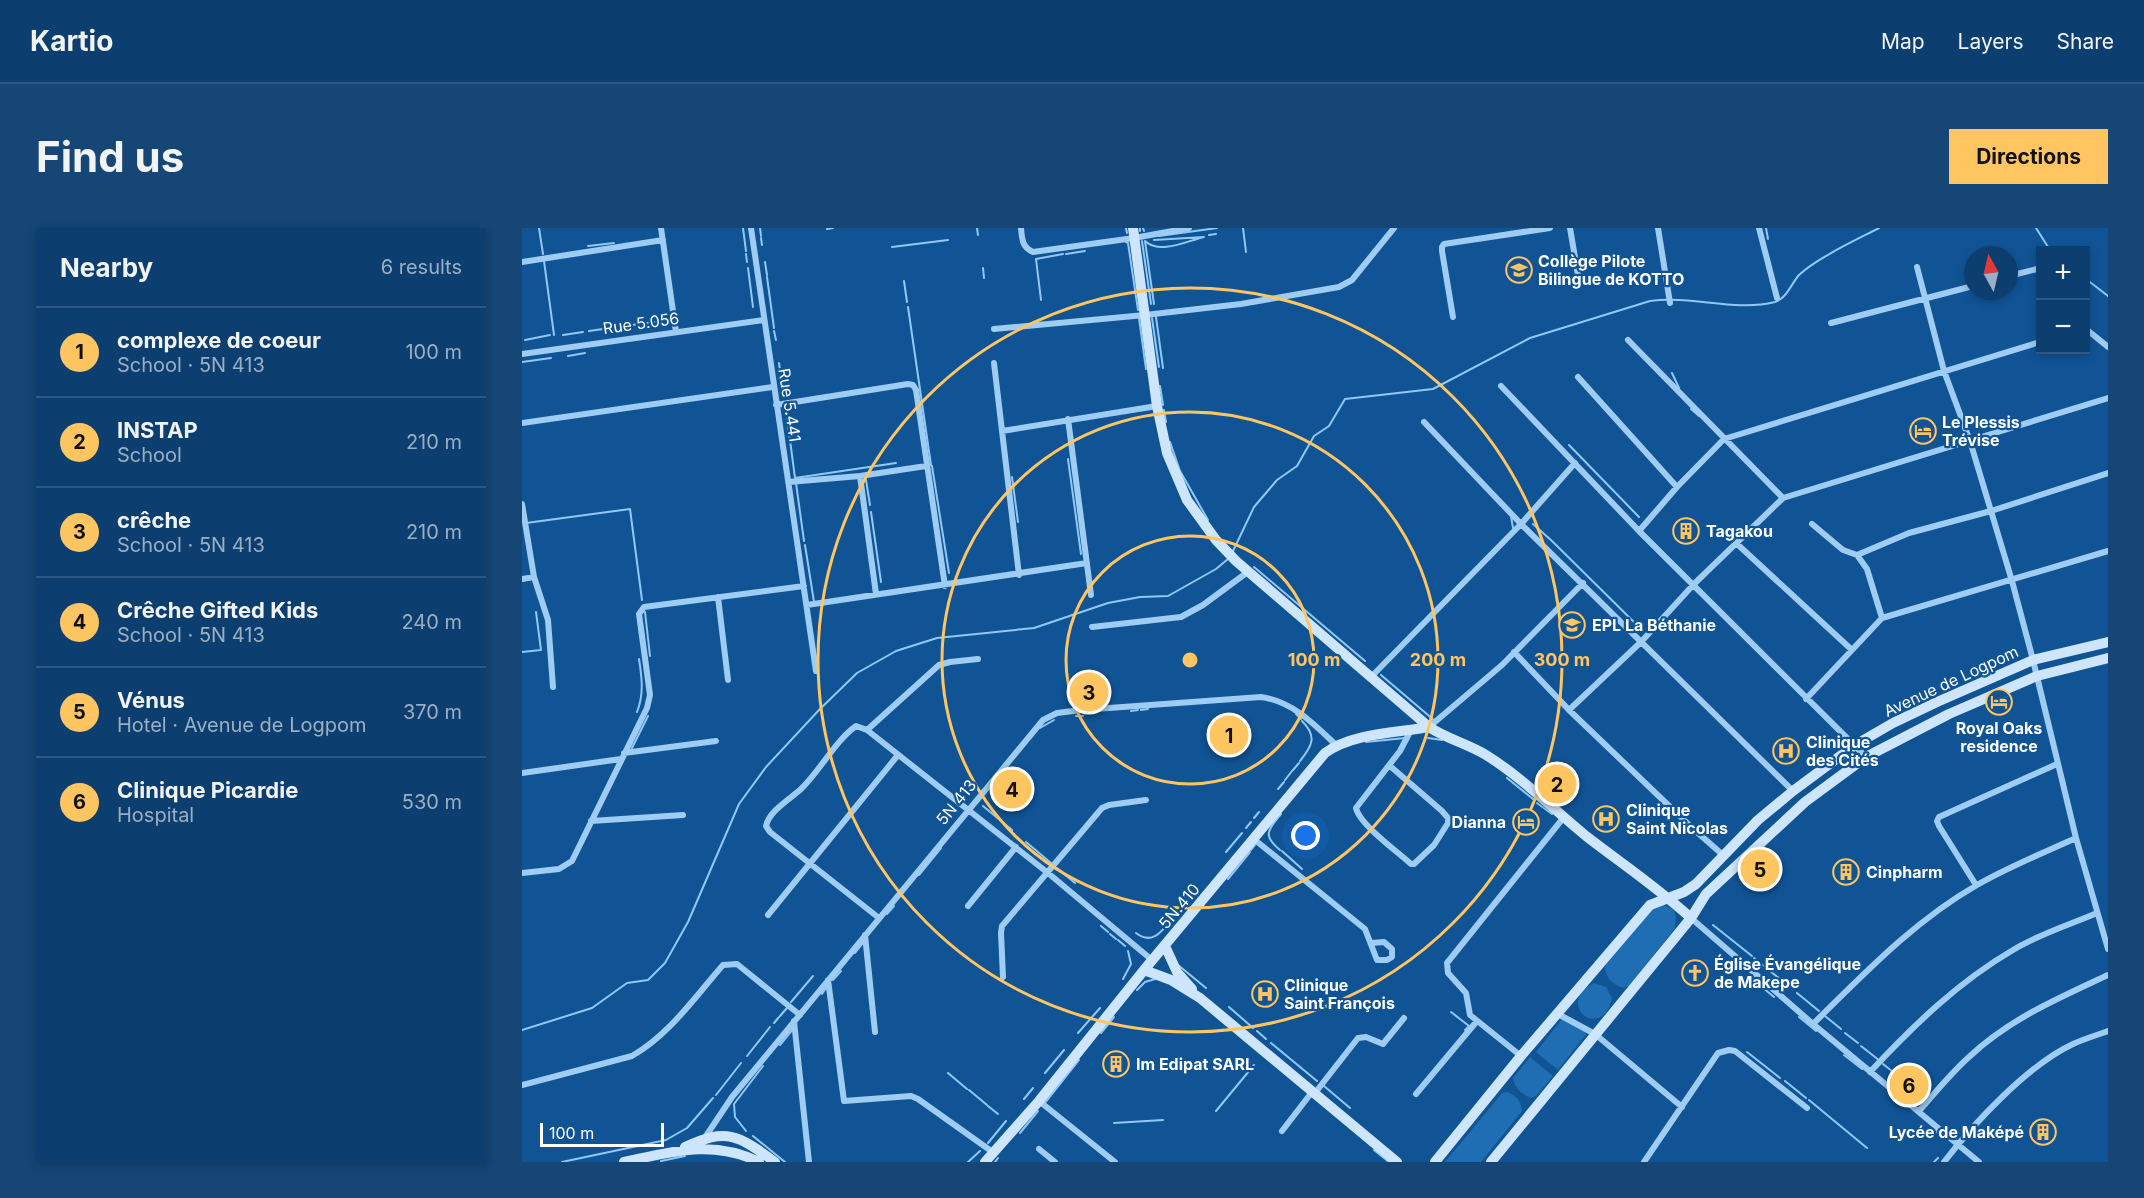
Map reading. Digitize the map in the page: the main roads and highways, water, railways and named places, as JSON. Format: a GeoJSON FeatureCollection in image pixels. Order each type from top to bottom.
{"type":"FeatureCollection","features":[{"type":"Feature","properties":{"kind":"main road"},"geometry":{"type":"LineString","coordinates":[[1134,233],[1158,406],[1167,453],[1187,500],[1216,540],[1236,561],[1429,727],[1443,736],[1484,754],[1504,767],[1564,817],[1669,898],[1690,918]]}},
{"type":"Feature","properties":{"kind":"main road","name":"Avenue de Logpom"},"geometry":{"type":"LineString","coordinates":[[1435,1162],[1521,1056],[1650,905],[1684,892],[1696,884],[1758,820],[1793,791],[1856,745],[1893,723],[1937,702],[2033,660],[2108,642]]}},
{"type":"Feature","properties":{"kind":"main road","name":"Avenue de Logpom"},"geometry":{"type":"LineString","coordinates":[[1491,1162],[1690,918],[1706,894],[1805,801],[1866,757],[1949,714],[2037,676],[2108,658]]}},
{"type":"Feature","properties":{"kind":"main road","name":"5N.410"},"geometry":{"type":"LineString","coordinates":[[985,1162],[995,1154],[1152,960],[1255,840],[1316,762],[1336,745],[1351,740],[1429,727]]}},
{"type":"Feature","properties":{"kind":"main road"},"geometry":{"type":"LineString","coordinates":[[1165,946],[1177,972],[1200,998]]}},
{"type":"Feature","properties":{"kind":"main road"},"geometry":{"type":"LineString","coordinates":[[1144,970],[1171,980],[1200,998],[1397,1162]]}},
{"type":"Feature","properties":{"kind":"main road"},"geometry":{"type":"LineString","coordinates":[[624,1162],[704,1144],[767,1161]]}},
{"type":"Feature","properties":{"kind":"waterway"},"geometry":{"type":"LineString","coordinates":[[539,228],[543,254]]}},
{"type":"Feature","properties":{"kind":"waterway"},"geometry":{"type":"LineString","coordinates":[[743,228],[746,251]]}},
{"type":"Feature","properties":{"kind":"waterway"},"geometry":{"type":"LineString","coordinates":[[760,228],[761,236]]}},
{"type":"Feature","properties":{"kind":"waterway"},"geometry":{"type":"LineString","coordinates":[[827,229],[833,228]]}},
{"type":"Feature","properties":{"kind":"waterway"},"geometry":{"type":"LineString","coordinates":[[977,228],[978,235]]}},
{"type":"Feature","properties":{"kind":"waterway"},"geometry":{"type":"LineString","coordinates":[[1126,228],[1127,233]]}},
{"type":"Feature","properties":{"kind":"waterway"},"geometry":{"type":"LineString","coordinates":[[1159,236],[1217,228]]}},
{"type":"Feature","properties":{"kind":"waterway"},"geometry":{"type":"LineString","coordinates":[[1243,228],[1246,252]]}},
{"type":"Feature","properties":{"kind":"waterway"},"geometry":{"type":"LineString","coordinates":[[1766,228],[1768,239]]}},
{"type":"Feature","properties":{"kind":"waterway"},"geometry":{"type":"LineString","coordinates":[[1233,551],[1254,507],[1277,480],[1297,466],[1314,436],[1329,426],[1345,399],[1433,389],[1530,338],[1650,301],[1681,300],[1744,305],[1775,302],[1783,297],[1799,275],[1816,262],[1879,228]]}},
{"type":"Feature","properties":{"kind":"waterway"},"geometry":{"type":"LineString","coordinates":[[2036,228],[2047,246]]}},
{"type":"Feature","properties":{"kind":"waterway"},"geometry":{"type":"LineString","coordinates":[[1209,235],[1216,234]]}},
{"type":"Feature","properties":{"kind":"waterway"},"geometry":{"type":"LineString","coordinates":[[1145,241],[1151,245],[1166,247],[1204,237],[1154,240]]}},
{"type":"Feature","properties":{"kind":"waterway"},"geometry":{"type":"LineString","coordinates":[[761,238],[762,245]]}},
{"type":"Feature","properties":{"kind":"waterway"},"geometry":{"type":"LineString","coordinates":[[892,247],[948,240]]}},
{"type":"Feature","properties":{"kind":"waterway"},"geometry":{"type":"LineString","coordinates":[[1142,241],[1151,304]]}},
{"type":"Feature","properties":{"kind":"waterway"},"geometry":{"type":"LineString","coordinates":[[1145,241],[1154,304]]}},
{"type":"Feature","properties":{"kind":"waterway"},"geometry":{"type":"LineString","coordinates":[[1126,242],[1138,310]]}},
{"type":"Feature","properties":{"kind":"waterway"},"geometry":{"type":"LineString","coordinates":[[588,246],[614,243]]}},
{"type":"Feature","properties":{"kind":"waterway"},"geometry":{"type":"LineString","coordinates":[[1066,254],[1085,251]]}},
{"type":"Feature","properties":{"kind":"waterway"},"geometry":{"type":"LineString","coordinates":[[746,254],[747,262]]}},
{"type":"Feature","properties":{"kind":"waterway"},"geometry":{"type":"LineString","coordinates":[[1041,300],[1036,259],[1063,254]]}},
{"type":"Feature","properties":{"kind":"waterway"},"geometry":{"type":"LineString","coordinates":[[544,261],[554,335]]}},
{"type":"Feature","properties":{"kind":"waterway"},"geometry":{"type":"LineString","coordinates":[[765,262],[767,275]]}},
{"type":"Feature","properties":{"kind":"waterway"},"geometry":{"type":"LineString","coordinates":[[748,268],[753,307]]}},
{"type":"Feature","properties":{"kind":"waterway"},"geometry":{"type":"LineString","coordinates":[[983,268],[984,278]]}},
{"type":"Feature","properties":{"kind":"waterway"},"geometry":{"type":"LineString","coordinates":[[767,277],[774,328]]}},
{"type":"Feature","properties":{"kind":"waterway"},"geometry":{"type":"LineString","coordinates":[[904,281],[907,302]]}},
{"type":"Feature","properties":{"kind":"waterway"},"geometry":{"type":"LineString","coordinates":[[2090,282],[2108,296]]}},
{"type":"Feature","properties":{"kind":"waterway"},"geometry":{"type":"LineString","coordinates":[[908,307],[931,465]]}},
{"type":"Feature","properties":{"kind":"waterway"},"geometry":{"type":"LineString","coordinates":[[1156,317],[1163,368]]}},
{"type":"Feature","properties":{"kind":"waterway"},"geometry":{"type":"LineString","coordinates":[[1139,318],[1146,369]]}},
{"type":"Feature","properties":{"kind":"waterway"},"geometry":{"type":"LineString","coordinates":[[1152,318],[1159,367]]}},
{"type":"Feature","properties":{"kind":"waterway"},"geometry":{"type":"LineString","coordinates":[[625,326],[668,320]]}},
{"type":"Feature","properties":{"kind":"waterway"},"geometry":{"type":"LineString","coordinates":[[589,331],[617,327]]}},
{"type":"Feature","properties":{"kind":"waterway"},"geometry":{"type":"LineString","coordinates":[[774,331],[776,340]]}},
{"type":"Feature","properties":{"kind":"waterway"},"geometry":{"type":"LineString","coordinates":[[563,335],[583,332]]}},
{"type":"Feature","properties":{"kind":"waterway"},"geometry":{"type":"LineString","coordinates":[[525,340],[550,335]]}},
{"type":"Feature","properties":{"kind":"waterway"},"geometry":{"type":"LineString","coordinates":[[568,356],[585,353]]}},
{"type":"Feature","properties":{"kind":"waterway"},"geometry":{"type":"LineString","coordinates":[[522,362],[551,358]]}},
{"type":"Feature","properties":{"kind":"waterway"},"geometry":{"type":"LineString","coordinates":[[779,363],[783,393]]}},
{"type":"Feature","properties":{"kind":"waterway"},"geometry":{"type":"LineString","coordinates":[[1672,373],[1679,388]]}},
{"type":"Feature","properties":{"kind":"waterway"},"geometry":{"type":"LineString","coordinates":[[1160,386],[1163,405]]}},
{"type":"Feature","properties":{"kind":"waterway"},"geometry":{"type":"LineString","coordinates":[[1691,409],[1699,416]]}},
{"type":"Feature","properties":{"kind":"waterway"},"geometry":{"type":"LineString","coordinates":[[786,410],[795,478],[896,463]]}},
{"type":"Feature","properties":{"kind":"waterway"},"geometry":{"type":"LineString","coordinates":[[1164,410],[1166,422]]}},
{"type":"Feature","properties":{"kind":"waterway"},"geometry":{"type":"LineString","coordinates":[[1170,442],[1180,471],[1208,520]]}},
{"type":"Feature","properties":{"kind":"waterway"},"geometry":{"type":"LineString","coordinates":[[1569,445],[1639,517]]}},
{"type":"Feature","properties":{"kind":"waterway"},"geometry":{"type":"LineString","coordinates":[[1068,459],[1081,554]]}},
{"type":"Feature","properties":{"kind":"waterway"},"geometry":{"type":"LineString","coordinates":[[932,466],[949,573]]}},
{"type":"Feature","properties":{"kind":"waterway"},"geometry":{"type":"LineString","coordinates":[[1012,477],[1018,522]]}},
{"type":"Feature","properties":{"kind":"waterway"},"geometry":{"type":"LineString","coordinates":[[866,480],[870,505]]}},
{"type":"Feature","properties":{"kind":"waterway"},"geometry":{"type":"LineString","coordinates":[[796,483],[804,541]]}},
{"type":"Feature","properties":{"kind":"waterway"},"geometry":{"type":"LineString","coordinates":[[526,523],[630,509],[642,600]]}},
{"type":"Feature","properties":{"kind":"waterway"},"geometry":{"type":"LineString","coordinates":[[871,512],[881,582]]}},
{"type":"Feature","properties":{"kind":"waterway"},"geometry":{"type":"LineString","coordinates":[[1511,516],[1513,528]]}},
{"type":"Feature","properties":{"kind":"waterway"},"geometry":{"type":"LineString","coordinates":[[1533,524],[1643,631]]}},
{"type":"Feature","properties":{"kind":"waterway"},"geometry":{"type":"LineString","coordinates":[[805,545],[814,602]]}},
{"type":"Feature","properties":{"kind":"waterway"},"geometry":{"type":"LineString","coordinates":[[522,1030],[592,1008],[627,983],[648,980],[665,963],[688,922],[739,804],[766,767],[857,673],[896,651],[937,638],[1034,628],[1108,603],[1140,597],[1168,596],[1216,569],[1228,559]]}},
{"type":"Feature","properties":{"kind":"waterway"},"geometry":{"type":"LineString","coordinates":[[1254,567],[1365,661]]}},
{"type":"Feature","properties":{"kind":"waterway"},"geometry":{"type":"LineString","coordinates":[[522,652],[541,650],[536,612]]}},
{"type":"Feature","properties":{"kind":"waterway"},"geometry":{"type":"LineString","coordinates":[[645,612],[650,656]]}},
{"type":"Feature","properties":{"kind":"waterway"},"geometry":{"type":"LineString","coordinates":[[637,712],[642,686],[639,659]]}},
{"type":"Feature","properties":{"kind":"waterway"},"geometry":{"type":"LineString","coordinates":[[1381,675],[1435,721]]}},
{"type":"Feature","properties":{"kind":"waterway"},"geometry":{"type":"LineString","coordinates":[[1141,710],[1148,709]]}},
{"type":"Feature","properties":{"kind":"waterway"},"geometry":{"type":"LineString","coordinates":[[1131,711],[1138,710]]}},
{"type":"Feature","properties":{"kind":"waterway"},"geometry":{"type":"LineString","coordinates":[[1296,714],[1301,719]]}},
{"type":"Feature","properties":{"kind":"waterway"},"geometry":{"type":"LineString","coordinates":[[632,748],[648,716]]}},
{"type":"Feature","properties":{"kind":"waterway"},"geometry":{"type":"LineString","coordinates":[[1076,716],[1083,716]]}},
{"type":"Feature","properties":{"kind":"waterway"},"geometry":{"type":"LineString","coordinates":[[1040,728],[1054,720]]}},
{"type":"Feature","properties":{"kind":"waterway"},"geometry":{"type":"LineString","coordinates":[[1300,761],[1311,741],[1310,731],[1302,721]]}},
{"type":"Feature","properties":{"kind":"waterway"},"geometry":{"type":"LineString","coordinates":[[1366,742],[1405,738]]}},
{"type":"Feature","properties":{"kind":"waterway"},"geometry":{"type":"LineString","coordinates":[[1428,738],[1442,740]]}},
{"type":"Feature","properties":{"kind":"waterway"},"geometry":{"type":"LineString","coordinates":[[1293,770],[1299,763]]}},
{"type":"Feature","properties":{"kind":"waterway"},"geometry":{"type":"LineString","coordinates":[[1285,780],[1292,771]]}},
{"type":"Feature","properties":{"kind":"waterway"},"geometry":{"type":"LineString","coordinates":[[1507,778],[1533,799]]}},
{"type":"Feature","properties":{"kind":"waterway"},"geometry":{"type":"LineString","coordinates":[[1278,789],[1284,782]]}},
{"type":"Feature","properties":{"kind":"waterway"},"geometry":{"type":"LineString","coordinates":[[1537,803],[1552,814]]}},
{"type":"Feature","properties":{"kind":"waterway"},"geometry":{"type":"LineString","coordinates":[[983,806],[1012,830]]}},
{"type":"Feature","properties":{"kind":"waterway"},"geometry":{"type":"LineString","coordinates":[[1254,818],[1259,812]]}},
{"type":"Feature","properties":{"kind":"waterway"},"geometry":{"type":"LineString","coordinates":[[1280,850],[1274,845],[1269,832],[1281,814]]}},
{"type":"Feature","properties":{"kind":"waterway"},"geometry":{"type":"LineString","coordinates":[[1246,828],[1251,822]]}},
{"type":"Feature","properties":{"kind":"waterway"},"geometry":{"type":"LineString","coordinates":[[1226,852],[1242,833]]}},
{"type":"Feature","properties":{"kind":"waterway"},"geometry":{"type":"LineString","coordinates":[[1026,842],[1051,863]]}},
{"type":"Feature","properties":{"kind":"waterway"},"geometry":{"type":"LineString","coordinates":[[1251,850],[1255,845]]}},
{"type":"Feature","properties":{"kind":"waterway"},"geometry":{"type":"LineString","coordinates":[[919,875],[941,848]]}},
{"type":"Feature","properties":{"kind":"waterway"},"geometry":{"type":"LineString","coordinates":[[1282,851],[1302,869]]}},
{"type":"Feature","properties":{"kind":"waterway"},"geometry":{"type":"LineString","coordinates":[[1228,879],[1250,852]]}},
{"type":"Feature","properties":{"kind":"waterway"},"geometry":{"type":"LineString","coordinates":[[1057,868],[1075,883]]}},
{"type":"Feature","properties":{"kind":"waterway"},"geometry":{"type":"LineString","coordinates":[[1184,906],[1195,892]]}},
{"type":"Feature","properties":{"kind":"waterway"},"geometry":{"type":"LineString","coordinates":[[887,914],[894,906]]}},
{"type":"Feature","properties":{"kind":"waterway"},"geometry":{"type":"LineString","coordinates":[[1136,933],[1142,937],[1153,937],[1163,930],[1175,915]]}},
{"type":"Feature","properties":{"kind":"waterway"},"geometry":{"type":"LineString","coordinates":[[1713,925],[1752,956]]}},
{"type":"Feature","properties":{"kind":"waterway"},"geometry":{"type":"LineString","coordinates":[[1101,926],[1108,932]]}},
{"type":"Feature","properties":{"kind":"waterway"},"geometry":{"type":"LineString","coordinates":[[1110,934],[1116,939]]}},
{"type":"Feature","properties":{"kind":"waterway"},"geometry":{"type":"LineString","coordinates":[[1118,940],[1125,946]]}},
{"type":"Feature","properties":{"kind":"waterway"},"geometry":{"type":"LineString","coordinates":[[855,953],[863,943]]}},
{"type":"Feature","properties":{"kind":"waterway"},"geometry":{"type":"LineString","coordinates":[[1123,979],[1131,964],[1128,951]]}},
{"type":"Feature","properties":{"kind":"waterway"},"geometry":{"type":"LineString","coordinates":[[1754,958],[1764,966]]}},
{"type":"Feature","properties":{"kind":"waterway"},"geometry":{"type":"LineString","coordinates":[[1178,965],[1206,988]]}},
{"type":"Feature","properties":{"kind":"waterway"},"geometry":{"type":"LineString","coordinates":[[833,980],[841,971]]}},
{"type":"Feature","properties":{"kind":"waterway"},"geometry":{"type":"LineString","coordinates":[[1770,971],[1786,984]]}},
{"type":"Feature","properties":{"kind":"waterway"},"geometry":{"type":"LineString","coordinates":[[791,1002],[813,976]]}},
{"type":"Feature","properties":{"kind":"waterway"},"geometry":{"type":"LineString","coordinates":[[1137,990],[1145,982],[1155,979]]}},
{"type":"Feature","properties":{"kind":"waterway"},"geometry":{"type":"LineString","coordinates":[[1762,987],[1774,997]]}},
{"type":"Feature","properties":{"kind":"waterway"},"geometry":{"type":"LineString","coordinates":[[822,994],[826,988]]}},
{"type":"Feature","properties":{"kind":"waterway"},"geometry":{"type":"LineString","coordinates":[[1797,993],[1819,1011]]}},
{"type":"Feature","properties":{"kind":"waterway"},"geometry":{"type":"LineString","coordinates":[[1229,1007],[1253,1028]]}},
{"type":"Feature","properties":{"kind":"waterway"},"geometry":{"type":"LineString","coordinates":[[780,1016],[787,1008]]}},
{"type":"Feature","properties":{"kind":"waterway"},"geometry":{"type":"LineString","coordinates":[[1078,1033],[1100,1008]]}},
{"type":"Feature","properties":{"kind":"waterway"},"geometry":{"type":"LineString","coordinates":[[1451,1012],[1469,1026],[1465,1030]]}},
{"type":"Feature","properties":{"kind":"waterway"},"geometry":{"type":"LineString","coordinates":[[1825,1016],[1841,1029]]}},
{"type":"Feature","properties":{"kind":"waterway"},"geometry":{"type":"LineString","coordinates":[[774,1023],[779,1017]]}},
{"type":"Feature","properties":{"kind":"waterway"},"geometry":{"type":"LineString","coordinates":[[1101,1033],[1114,1017]]}},
{"type":"Feature","properties":{"kind":"waterway"},"geometry":{"type":"LineString","coordinates":[[1799,1017],[1816,1031]]}},
{"type":"Feature","properties":{"kind":"waterway"},"geometry":{"type":"LineString","coordinates":[[747,1056],[770,1027]]}},
{"type":"Feature","properties":{"kind":"waterway"},"geometry":{"type":"LineString","coordinates":[[780,1045],[793,1029]]}},
{"type":"Feature","properties":{"kind":"waterway"},"geometry":{"type":"LineString","coordinates":[[1257,1031],[1266,1039]]}},
{"type":"Feature","properties":{"kind":"waterway"},"geometry":{"type":"LineString","coordinates":[[1845,1033],[1858,1043]]}},
{"type":"Feature","properties":{"kind":"waterway"},"geometry":{"type":"LineString","coordinates":[[1271,1043],[1317,1081]]}},
{"type":"Feature","properties":{"kind":"waterway"},"geometry":{"type":"LineString","coordinates":[[1861,1046],[1880,1061]]}},
{"type":"Feature","properties":{"kind":"waterway"},"geometry":{"type":"LineString","coordinates":[[1045,1073],[1064,1050]]}},
{"type":"Feature","properties":{"kind":"waterway"},"geometry":{"type":"LineString","coordinates":[[1747,1052],[1780,1078]]}},
{"type":"Feature","properties":{"kind":"waterway"},"geometry":{"type":"LineString","coordinates":[[1844,1055],[1862,1069]]}},
{"type":"Feature","properties":{"kind":"waterway"},"geometry":{"type":"LineString","coordinates":[[1045,1103],[1079,1060]]}},
{"type":"Feature","properties":{"kind":"waterway"},"geometry":{"type":"LineString","coordinates":[[716,1095],[741,1063]]}},
{"type":"Feature","properties":{"kind":"waterway"},"geometry":{"type":"LineString","coordinates":[[1883,1064],[1907,1083]]}},
{"type":"Feature","properties":{"kind":"waterway"},"geometry":{"type":"LineString","coordinates":[[1216,1111],[1254,1065]]}},
{"type":"Feature","properties":{"kind":"waterway"},"geometry":{"type":"LineString","coordinates":[[746,1131],[735,1117],[734,1104],[763,1066]]}},
{"type":"Feature","properties":{"kind":"waterway"},"geometry":{"type":"LineString","coordinates":[[948,1073],[967,1089]]}},
{"type":"Feature","properties":{"kind":"waterway"},"geometry":{"type":"LineString","coordinates":[[1785,1081],[1806,1098]]}},
{"type":"Feature","properties":{"kind":"waterway"},"geometry":{"type":"LineString","coordinates":[[1909,1085],[1924,1097]]}},
{"type":"Feature","properties":{"kind":"waterway"},"geometry":{"type":"LineString","coordinates":[[1324,1086],[1350,1108]]}},
{"type":"Feature","properties":{"kind":"waterway"},"geometry":{"type":"LineString","coordinates":[[1024,1099],[1033,1088]]}},
{"type":"Feature","properties":{"kind":"waterway"},"geometry":{"type":"LineString","coordinates":[[969,1090],[987,1105]]}},
{"type":"Feature","properties":{"kind":"waterway"},"geometry":{"type":"LineString","coordinates":[[1888,1090],[1906,1105]]}},
{"type":"Feature","properties":{"kind":"waterway"},"geometry":{"type":"LineString","coordinates":[[562,1162],[666,1140],[687,1128],[713,1098]]}},
{"type":"Feature","properties":{"kind":"waterway"},"geometry":{"type":"LineString","coordinates":[[1809,1100],[1867,1148]]}},
{"type":"Feature","properties":{"kind":"waterway"},"geometry":{"type":"LineString","coordinates":[[988,1106],[998,1114]]}},
{"type":"Feature","properties":{"kind":"waterway"},"geometry":{"type":"LineString","coordinates":[[1020,1133],[1038,1111]]}},
{"type":"Feature","properties":{"kind":"waterway"},"geometry":{"type":"LineString","coordinates":[[1114,1123],[1163,1120]]}},
{"type":"Feature","properties":{"kind":"waterway"},"geometry":{"type":"LineString","coordinates":[[988,1143],[1006,1121]]}},
{"type":"Feature","properties":{"kind":"waterway"},"geometry":{"type":"LineString","coordinates":[[1934,1128],[1939,1135]]}},
{"type":"Feature","properties":{"kind":"waterway"},"geometry":{"type":"LineString","coordinates":[[753,1136],[785,1162]]}},
{"type":"Feature","properties":{"kind":"waterway"},"geometry":{"type":"LineString","coordinates":[[1374,1150],[1389,1162]]}},
{"type":"Feature","properties":{"kind":"waterway"},"geometry":{"type":"LineString","coordinates":[[968,1162],[980,1151]]}},
{"type":"Feature","properties":{"kind":"waterway"},"geometry":{"type":"LineString","coordinates":[[661,1161],[685,1156]]}},
{"type":"Feature","properties":{"kind":"waterway"},"geometry":{"type":"LineString","coordinates":[[995,1162],[998,1158]]}},
{"type":"Feature","properties":{"kind":"waterway"},"geometry":{"type":"LineString","coordinates":[[1934,1162],[1938,1158]]}},
{"type":"Feature","properties":{"kind":"place","name":"Collège Pilote Bilingue de KOTTO"},"geometry":{"type":"Point","coordinates":[1519,270]}},
{"type":"Feature","properties":{"kind":"place","name":"Le Plessis Trévise"},"geometry":{"type":"Point","coordinates":[1923,431]}},
{"type":"Feature","properties":{"kind":"place","name":"Tagakou"},"geometry":{"type":"Point","coordinates":[1686,531]}},
{"type":"Feature","properties":{"kind":"place","name":"EPL La Béthanie"},"geometry":{"type":"Point","coordinates":[1572,625]}},
{"type":"Feature","properties":{"kind":"place","name":"crêche"},"geometry":{"type":"Point","coordinates":[1089,692]}},
{"type":"Feature","properties":{"kind":"place","name":"Royal Oaks residence"},"geometry":{"type":"Point","coordinates":[1999,702]}},
{"type":"Feature","properties":{"kind":"place","name":"complexe de coeur"},"geometry":{"type":"Point","coordinates":[1229,735]}},
{"type":"Feature","properties":{"kind":"place","name":"Clinique des Cités"},"geometry":{"type":"Point","coordinates":[1786,751]}},
{"type":"Feature","properties":{"kind":"place","name":"INSTAP"},"geometry":{"type":"Point","coordinates":[1557,784]}},
{"type":"Feature","properties":{"kind":"place","name":"Crêche Gifted Kids"},"geometry":{"type":"Point","coordinates":[1012,789]}},
{"type":"Feature","properties":{"kind":"place","name":"Clinique Saint Nicolas"},"geometry":{"type":"Point","coordinates":[1606,819]}},
{"type":"Feature","properties":{"kind":"place","name":"Dianna"},"geometry":{"type":"Point","coordinates":[1526,822]}},
{"type":"Feature","properties":{"kind":"place","name":"Vénus"},"geometry":{"type":"Point","coordinates":[1760,869]}},
{"type":"Feature","properties":{"kind":"place","name":"Cinpharm"},"geometry":{"type":"Point","coordinates":[1846,872]}},
{"type":"Feature","properties":{"kind":"place","name":"Église Évangélique de Makepe"},"geometry":{"type":"Point","coordinates":[1695,973]}},
{"type":"Feature","properties":{"kind":"place","name":"Clinique Saint François"},"geometry":{"type":"Point","coordinates":[1265,994]}},
{"type":"Feature","properties":{"kind":"place","name":"Im Edipat SARL"},"geometry":{"type":"Point","coordinates":[1116,1064]}},
{"type":"Feature","properties":{"kind":"place","name":"Clinique Picardie"},"geometry":{"type":"Point","coordinates":[1909,1085]}},
{"type":"Feature","properties":{"kind":"place","name":"Lycée de Maképé"},"geometry":{"type":"Point","coordinates":[2043,1132]}}]}
